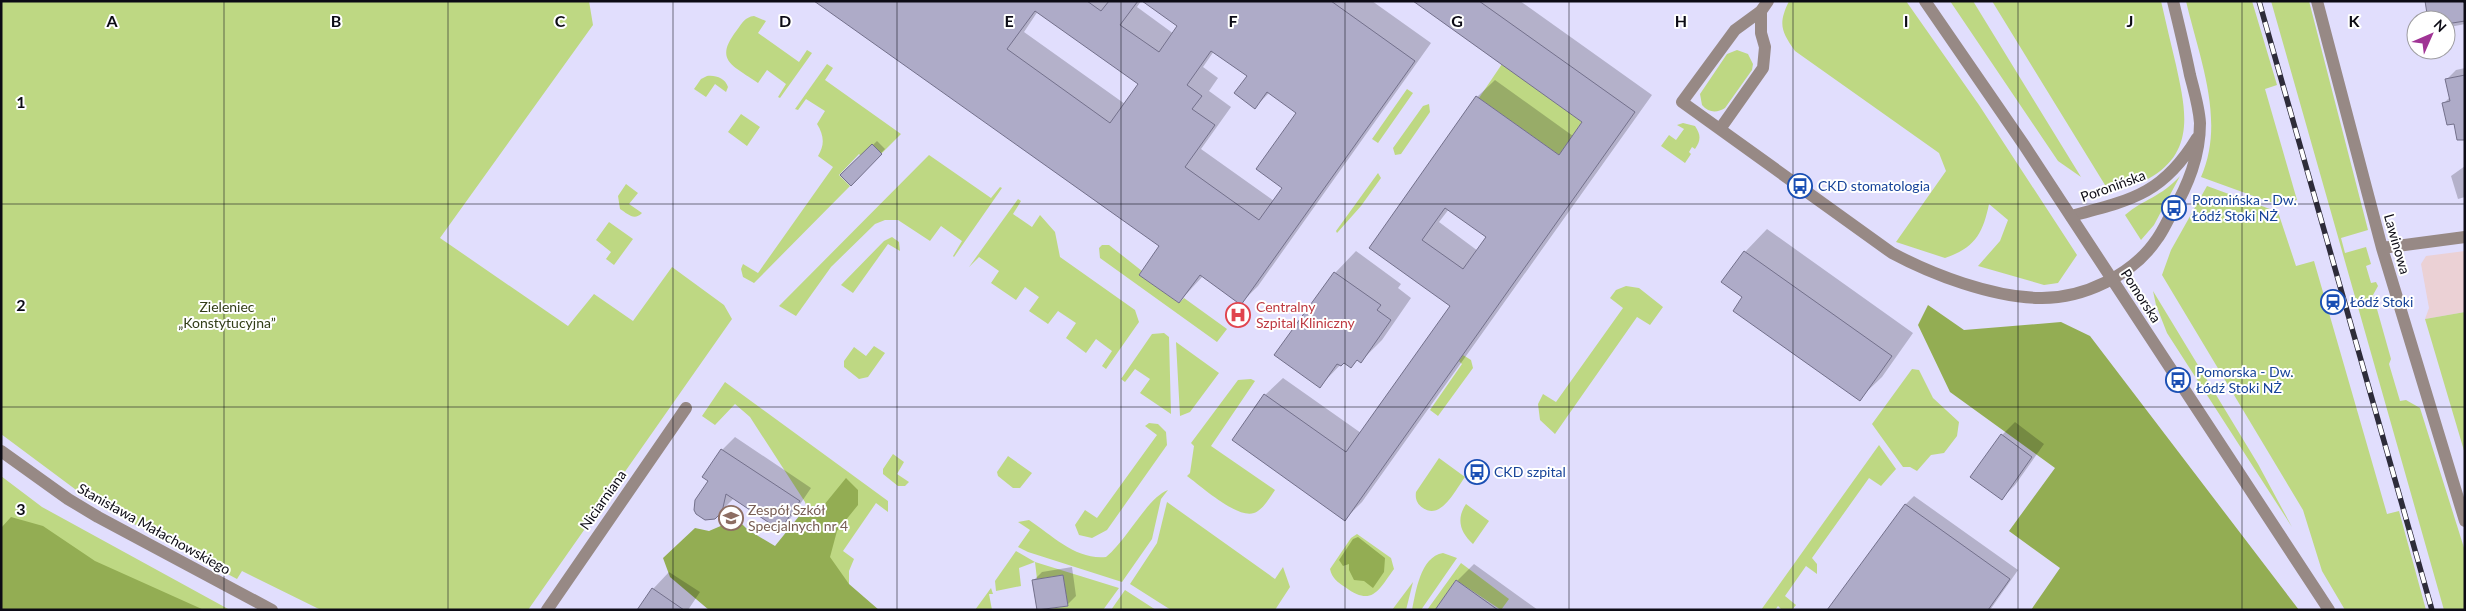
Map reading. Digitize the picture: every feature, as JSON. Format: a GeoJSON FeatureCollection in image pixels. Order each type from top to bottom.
{"type":"FeatureCollection","features":[{"type":"Feature","properties":{"kind":"street","name":"Pomorska"},"geometry":{"type":"LineString","coordinates":[[1925,1],[2071,216],[2329,610]]}},
{"type":"Feature","properties":{"kind":"street"},"geometry":{"type":"LineString","coordinates":[[1765,6],[1736,30],[1682,102],[1892,253],[1919,266],[1977,286],[2040,298],[2069,294],[2112,279],[2140,258],[2157,239],[2190,176],[2197,157],[2199,133],[2198,108],[2173,1]]}},
{"type":"Feature","properties":{"kind":"street","name":"Lawinowa"},"geometry":{"type":"LineString","coordinates":[[2316,1],[2382,248],[2465,521]]}},
{"type":"Feature","properties":{"kind":"street"},"geometry":{"type":"LineString","coordinates":[[1720,128],[1762,68],[1764,47],[1761,33],[1765,6]]}},
{"type":"Feature","properties":{"kind":"street","name":"Poronińska"},"geometry":{"type":"LineString","coordinates":[[2071,216],[2152,189],[2169,176],[2185,157],[2199,133]]}},
{"type":"Feature","properties":{"kind":"street"},"geometry":{"type":"LineString","coordinates":[[2382,248],[2465,237]]}},
{"type":"Feature","properties":{"kind":"street","name":"Niciarniana"},"geometry":{"type":"LineString","coordinates":[[547,610],[686,408]]}},
{"type":"Feature","properties":{"kind":"street","name":"Stanisława Małachowskiego"},"geometry":{"type":"LineString","coordinates":[[1,451],[68,499],[98,517],[272,610]]}},
{"type":"Feature","properties":{"kind":"shaded area"},"geometry":{"type":"Polygon","coordinates":[[[2465,251],[2465,312],[2425,319],[2429,308],[2421,264],[2426,256],[2465,251]]]}},
{"type":"Feature","properties":{"kind":"green space","name":"Zieleniec „Konstytucyjna”"},"geometry":{"type":"Polygon","coordinates":[[[1,1],[589,1],[593,25],[440,238],[568,326],[594,294],[633,321],[672,267],[724,305],[732,319],[528,610],[321,610],[242,571],[237,579],[91,501],[1,434],[1,1]]]}},
{"type":"Feature","properties":{"kind":"green space"},"geometry":{"type":"Polygon","coordinates":[[[1789,1],[1906,1],[1979,105],[2077,255],[2058,283],[2044,285],[1978,266],[2000,241],[2008,220],[1989,204],[1984,223],[1976,238],[1971,244],[1955,254],[1945,258],[1896,242],[1946,171],[1939,153],[1795,51],[1784,32],[1782,22],[1789,1]]]}},
{"type":"Feature","properties":{"kind":"green space"},"geometry":{"type":"Polygon","coordinates":[[[1950,1],[1973,1],[2081,177],[2058,161],[1950,1]]]}},
{"type":"Feature","properties":{"kind":"green space"},"geometry":{"type":"Polygon","coordinates":[[[1992,1],[2161,1],[2184,111],[2182,140],[2176,153],[2167,165],[2153,176],[2136,184],[2124,187],[2105,185],[1992,1]]]}},
{"type":"Feature","properties":{"kind":"green space"},"geometry":{"type":"Polygon","coordinates":[[[2186,1],[2252,1],[2277,85],[2265,89],[2297,200],[2281,204],[2270,202],[2201,177],[2208,156],[2211,134],[2211,111],[2203,67],[2186,1]]]}},
{"type":"Feature","properties":{"kind":"green space"},"geometry":{"type":"Polygon","coordinates":[[[2271,1],[2309,1],[2368,230],[2341,238],[2345,253],[2366,247],[2371,264],[2366,266],[2371,283],[2376,282],[2378,286],[2373,295],[2391,359],[2389,364],[2400,401],[2406,400],[2420,408],[2465,551],[2465,610],[2444,610],[2271,1]]]}},
{"type":"Feature","properties":{"kind":"green space"},"geometry":{"type":"Polygon","coordinates":[[[754,16],[766,21],[758,33],[799,62],[807,50],[812,53],[780,98],[778,97],[786,84],[767,70],[758,83],[734,66],[727,56],[730,40],[746,19],[754,16]]]}},
{"type":"Feature","properties":{"kind":"green space"},"geometry":{"type":"Polygon","coordinates":[[[1737,50],[1748,54],[1753,64],[1752,70],[1725,108],[1719,111],[1707,110],[1702,105],[1700,94],[1727,54],[1737,50]]]}},
{"type":"Feature","properties":{"kind":"green space"},"geometry":{"type":"Polygon","coordinates":[[[827,64],[833,68],[825,80],[901,134],[870,165],[859,154],[839,175],[850,186],[754,283],[743,277],[741,269],[743,264],[758,273],[833,167],[818,156],[823,140],[817,124],[825,111],[806,99],[798,110],[795,109],[827,64]]]}},
{"type":"Feature","properties":{"kind":"green space"},"geometry":{"type":"Polygon","coordinates":[[[1502,64],[1582,122],[1559,155],[1479,98],[1502,64]]]}},
{"type":"Feature","properties":{"kind":"green space"},"geometry":{"type":"Polygon","coordinates":[[[707,76],[722,79],[728,87],[726,92],[715,84],[706,97],[694,89],[701,79],[707,76]]]}},
{"type":"Feature","properties":{"kind":"green space"},"geometry":{"type":"Polygon","coordinates":[[[1407,89],[1413,93],[1378,143],[1372,139],[1407,89]]]}},
{"type":"Feature","properties":{"kind":"green space"},"geometry":{"type":"Polygon","coordinates":[[[1429,104],[1430,112],[1401,154],[1395,155],[1393,148],[1423,106],[1429,104]]]}},
{"type":"Feature","properties":{"kind":"green space"},"geometry":{"type":"Polygon","coordinates":[[[741,114],[760,127],[747,146],[728,132],[741,114]]]}},
{"type":"Feature","properties":{"kind":"green space"},"geometry":{"type":"Polygon","coordinates":[[[1683,123],[1695,126],[1700,138],[1695,149],[1692,147],[1689,152],[1691,154],[1685,163],[1661,146],[1669,135],[1676,140],[1684,129],[1677,125],[1683,123]]]}},
{"type":"Feature","properties":{"kind":"green space"},"geometry":{"type":"Polygon","coordinates":[[[929,155],[991,198],[1000,187],[1002,188],[954,257],[962,241],[941,226],[930,241],[898,220],[885,220],[875,224],[831,267],[796,316],[779,306],[929,155]]]}},
{"type":"Feature","properties":{"kind":"green space"},"geometry":{"type":"Polygon","coordinates":[[[1378,173],[1381,178],[1361,206],[1337,233],[1336,231],[1378,173]]]}},
{"type":"Feature","properties":{"kind":"green space"},"geometry":{"type":"Polygon","coordinates":[[[2180,176],[2154,225],[2141,240],[2125,215],[2166,189],[2180,176]]]}},
{"type":"Feature","properties":{"kind":"green space"},"geometry":{"type":"Polygon","coordinates":[[[626,184],[638,193],[629,204],[642,213],[634,217],[620,209],[618,196],[626,184]]]}},
{"type":"Feature","properties":{"kind":"green space"},"geometry":{"type":"Polygon","coordinates":[[[2207,186],[2278,212],[2296,266],[2314,261],[2387,514],[2399,511],[2426,610],[2345,610],[2322,571],[2303,510],[2162,275],[2171,250],[2207,186]]]}},
{"type":"Feature","properties":{"kind":"green space"},"geometry":{"type":"Polygon","coordinates":[[[1018,199],[1021,201],[1013,214],[1032,227],[1040,215],[1055,232],[1060,257],[1135,310],[1139,322],[1106,369],[1102,366],[1112,351],[1096,339],[1086,353],[1066,338],[1076,323],[1058,311],[1048,324],[1029,311],[1039,297],[1025,287],[1016,300],[991,283],[999,271],[979,257],[969,267],[1018,199]]]}},
{"type":"Feature","properties":{"kind":"green space"},"geometry":{"type":"Polygon","coordinates":[[[609,222],[633,239],[614,265],[606,259],[611,252],[596,240],[609,222]]]}},
{"type":"Feature","properties":{"kind":"green space"},"geometry":{"type":"Polygon","coordinates":[[[892,237],[899,242],[900,251],[888,244],[853,293],[841,285],[884,241],[892,237]]]}},
{"type":"Feature","properties":{"kind":"green space"},"geometry":{"type":"Polygon","coordinates":[[[1102,245],[1109,245],[1142,271],[1139,275],[1179,303],[1184,298],[1227,329],[1217,342],[1100,258],[1099,248],[1102,245]]]}},
{"type":"Feature","properties":{"kind":"green space"},"geometry":{"type":"Polygon","coordinates":[[[1626,286],[1639,288],[1663,307],[1650,325],[1637,317],[1555,434],[1540,420],[1538,404],[1543,394],[1556,402],[1623,308],[1610,298],[1616,290],[1626,286]]]}},
{"type":"Feature","properties":{"kind":"green space"},"geometry":{"type":"Polygon","coordinates":[[[2153,291],[2258,464],[2292,527],[2167,333],[2156,305],[2153,291]]]}},
{"type":"Feature","properties":{"kind":"green space"},"geometry":{"type":"Polygon","coordinates":[[[1928,305],[1964,330],[2061,322],[2090,336],[2299,610],[2031,610],[2060,568],[2009,531],[2055,468],[1950,392],[1918,325],[1928,305]]]}},
{"type":"Feature","properties":{"kind":"green space"},"geometry":{"type":"Polygon","coordinates":[[[2465,312],[2465,454],[2425,319],[2465,312]]]}},
{"type":"Feature","properties":{"kind":"green space"},"geometry":{"type":"Polygon","coordinates":[[[1164,333],[1169,337],[1171,414],[1140,393],[1150,379],[1135,369],[1125,382],[1121,379],[1152,334],[1164,333]]]}},
{"type":"Feature","properties":{"kind":"green space"},"geometry":{"type":"Polygon","coordinates":[[[1176,342],[1219,373],[1190,412],[1180,416],[1176,342]]]}},
{"type":"Feature","properties":{"kind":"green space"},"geometry":{"type":"Polygon","coordinates":[[[874,346],[885,353],[868,377],[859,379],[844,367],[844,361],[854,347],[866,356],[874,346]]]}},
{"type":"Feature","properties":{"kind":"green space"},"geometry":{"type":"Polygon","coordinates":[[[1463,355],[1471,360],[1473,368],[1438,416],[1430,410],[1462,364],[1459,361],[1463,355]]]}},
{"type":"Feature","properties":{"kind":"green space"},"geometry":{"type":"Polygon","coordinates":[[[1912,369],[1919,370],[1933,398],[1959,422],[1957,436],[1944,453],[1931,455],[1917,471],[1910,467],[1903,467],[1872,424],[1912,369]]]}},
{"type":"Feature","properties":{"kind":"green space"},"geometry":{"type":"Polygon","coordinates":[[[1251,379],[1255,381],[1211,446],[1275,490],[1260,509],[1254,513],[1247,514],[1229,507],[1187,476],[1190,473],[1194,446],[1191,443],[1238,380],[1251,379]]]}},
{"type":"Feature","properties":{"kind":"green space"},"geometry":{"type":"Polygon","coordinates":[[[725,382],[888,501],[888,512],[876,503],[843,551],[854,559],[849,571],[849,584],[833,589],[805,502],[750,417],[735,404],[715,425],[702,416],[725,382]]]}},
{"type":"Feature","properties":{"kind":"green space"},"geometry":{"type":"Polygon","coordinates":[[[1149,423],[1158,424],[1166,432],[1167,445],[1107,530],[1092,538],[1079,535],[1075,525],[1085,510],[1097,518],[1157,435],[1145,426],[1149,423]]]}},
{"type":"Feature","properties":{"kind":"green space"},"geometry":{"type":"Polygon","coordinates":[[[1879,445],[1896,469],[1881,486],[1869,478],[1812,558],[1817,564],[1817,574],[1806,566],[1785,596],[1796,605],[1792,610],[1782,610],[1778,606],[1775,610],[1761,610],[1879,445]]]}},
{"type":"Feature","properties":{"kind":"green space"},"geometry":{"type":"Polygon","coordinates":[[[893,454],[904,462],[897,474],[909,482],[905,486],[898,486],[883,474],[883,469],[893,454]]]}},
{"type":"Feature","properties":{"kind":"green space"},"geometry":{"type":"Polygon","coordinates":[[[1008,456],[1032,473],[1020,488],[1013,488],[998,476],[997,472],[1008,456]]]}},
{"type":"Feature","properties":{"kind":"green space"},"geometry":{"type":"Polygon","coordinates":[[[1439,458],[1465,477],[1453,496],[1442,507],[1430,511],[1418,503],[1416,492],[1439,458]]]}},
{"type":"Feature","properties":{"kind":"green space"},"geometry":{"type":"Polygon","coordinates":[[[1,476],[42,507],[230,610],[1,610],[1,476]]]}},
{"type":"Feature","properties":{"kind":"green space"},"geometry":{"type":"Polygon","coordinates":[[[846,478],[858,490],[858,505],[837,531],[830,557],[849,584],[879,610],[709,610],[670,577],[663,558],[695,528],[709,531],[737,519],[748,530],[775,546],[800,515],[815,516],[846,478]]]}},
{"type":"Feature","properties":{"kind":"green space"},"geometry":{"type":"Polygon","coordinates":[[[1168,490],[1161,499],[1152,539],[1122,582],[1028,552],[1018,547],[1030,530],[1018,522],[1029,520],[1075,551],[1095,557],[1106,557],[1153,501],[1160,494],[1168,490]]]}},
{"type":"Feature","properties":{"kind":"green space"},"geometry":{"type":"Polygon","coordinates":[[[1167,502],[1275,579],[1283,567],[1290,587],[1275,610],[1171,610],[1130,584],[1157,543],[1167,502]]]}},
{"type":"Feature","properties":{"kind":"green space"},"geometry":{"type":"Polygon","coordinates":[[[1466,504],[1489,521],[1473,544],[1462,530],[1460,520],[1466,504]]]}},
{"type":"Feature","properties":{"kind":"green space"},"geometry":{"type":"Polygon","coordinates":[[[11,517],[43,526],[95,561],[204,610],[1,610],[1,528],[11,517]]]}},
{"type":"Feature","properties":{"kind":"green space"},"geometry":{"type":"Polygon","coordinates":[[[1357,534],[1391,558],[1394,569],[1379,590],[1368,596],[1354,593],[1334,577],[1330,569],[1351,538],[1357,534]]]}},
{"type":"Feature","properties":{"kind":"green space"},"geometry":{"type":"Polygon","coordinates":[[[1358,537],[1385,558],[1384,572],[1373,588],[1364,581],[1354,580],[1349,570],[1349,564],[1343,566],[1339,560],[1353,539],[1358,537]]]}},
{"type":"Feature","properties":{"kind":"green space"},"geometry":{"type":"Polygon","coordinates":[[[1016,551],[1035,562],[1019,568],[1021,586],[996,591],[995,581],[1016,551]]]}},
{"type":"Feature","properties":{"kind":"green space"},"geometry":{"type":"Polygon","coordinates":[[[1443,553],[1457,558],[1421,610],[1412,610],[1420,576],[1424,568],[1435,556],[1443,553]]]}},
{"type":"Feature","properties":{"kind":"green space"},"geometry":{"type":"Polygon","coordinates":[[[1035,562],[1119,588],[1103,610],[1043,610],[1068,606],[1063,575],[1037,579],[1035,562]]]}},
{"type":"Feature","properties":{"kind":"green space"},"geometry":{"type":"Polygon","coordinates":[[[1461,563],[1509,599],[1501,610],[1456,580],[1435,610],[1427,610],[1461,563]]]}},
{"type":"Feature","properties":{"kind":"green space"},"geometry":{"type":"Polygon","coordinates":[[[1413,582],[1406,610],[1392,610],[1413,582]]]}},
{"type":"Feature","properties":{"kind":"green space"},"geometry":{"type":"Polygon","coordinates":[[[991,588],[993,594],[989,594],[992,610],[975,610],[991,588]]]}},
{"type":"Feature","properties":{"kind":"green space"},"geometry":{"type":"Polygon","coordinates":[[[1125,590],[1156,610],[1111,610],[1125,590]]]}},
{"type":"Feature","properties":{"kind":"building"},"geometry":{"type":"Polygon","coordinates":[[[814,1],[1087,1],[1101,11],[1109,1],[1138,1],[1120,25],[1159,52],[1177,26],[1142,1],[1331,1],[1415,61],[1241,305],[1200,275],[1179,303],[1139,275],[1159,246],[814,1]],[[1035,11],[1007,49],[1110,123],[1138,84],[1035,11]],[[1211,51],[1187,85],[1202,96],[1192,109],[1215,125],[1185,167],[1259,220],[1282,188],[1256,169],[1296,113],[1267,92],[1255,109],[1234,93],[1247,76],[1211,51]]]}},
{"type":"Feature","properties":{"kind":"building"},"geometry":{"type":"Polygon","coordinates":[[[1413,1],[1479,1],[1635,112],[1345,521],[1232,440],[1264,394],[1346,452],[1450,306],[1369,248],[1476,96],[1559,155],[1582,122],[1413,1]],[[1445,208],[1422,240],[1463,269],[1486,237],[1445,208]]]}},
{"type":"Feature","properties":{"kind":"building"},"geometry":{"type":"Polygon","coordinates":[[[2425,1],[2462,1],[2465,4],[2465,21],[2456,22],[2456,10],[2426,10],[2425,1]]]}},
{"type":"Feature","properties":{"kind":"building"},"geometry":{"type":"Polygon","coordinates":[[[2465,75],[2465,140],[2457,140],[2454,124],[2447,125],[2442,103],[2450,101],[2445,79],[2465,75]]]}},
{"type":"Feature","properties":{"kind":"building"},"geometry":{"type":"Polygon","coordinates":[[[872,144],[882,154],[851,186],[840,175],[872,144]]]}},
{"type":"Feature","properties":{"kind":"building"},"geometry":{"type":"Polygon","coordinates":[[[1744,251],[1892,356],[1860,401],[1733,311],[1742,297],[1721,282],[1744,251]]]}},
{"type":"Feature","properties":{"kind":"building"},"geometry":{"type":"Polygon","coordinates":[[[1334,272],[1381,305],[1377,310],[1391,320],[1361,363],[1357,360],[1351,368],[1344,363],[1341,366],[1337,364],[1320,388],[1274,355],[1334,272]]]}},
{"type":"Feature","properties":{"kind":"building"},"geometry":{"type":"Polygon","coordinates":[[[2001,434],[2032,457],[2002,500],[1970,477],[2001,434]]]}},
{"type":"Feature","properties":{"kind":"building"},"geometry":{"type":"Polygon","coordinates":[[[721,449],[800,501],[780,530],[726,494],[722,512],[715,519],[705,520],[696,514],[694,510],[695,500],[708,481],[702,477],[721,449]]]}},
{"type":"Feature","properties":{"kind":"building"},"geometry":{"type":"Polygon","coordinates":[[[1905,504],[2010,579],[1988,610],[1827,610],[1905,504]]]}},
{"type":"Feature","properties":{"kind":"building"},"geometry":{"type":"Polygon","coordinates":[[[1063,575],[1068,606],[1037,610],[1032,580],[1063,575]]]}},
{"type":"Feature","properties":{"kind":"building"},"geometry":{"type":"Polygon","coordinates":[[[1456,580],[1498,610],[1435,610],[1456,580]]]}},
{"type":"Feature","properties":{"kind":"building"},"geometry":{"type":"Polygon","coordinates":[[[652,588],[684,610],[637,610],[652,588]]]}},
{"type":"Feature","properties":{"kind":"railway"},"geometry":{"type":"LineString","coordinates":[[2259,1],[2432,610]]}},
{"type":"Feature","properties":{"kind":"place","name":"CKD stomatologia"},"geometry":{"type":"Point","coordinates":[1800,186]}},
{"type":"Feature","properties":{"kind":"place","name":"Poronińska - Dw. Łódź Stoki NŻ"},"geometry":{"type":"Point","coordinates":[2174,208]}},
{"type":"Feature","properties":{"kind":"place","name":"Łódź Stoki"},"geometry":{"type":"Point","coordinates":[2333,302]}},
{"type":"Feature","properties":{"kind":"place","name":"Centralny Szpital Kliniczny"},"geometry":{"type":"Point","coordinates":[1238,315]}},
{"type":"Feature","properties":{"kind":"place","name":"Pomorska - Dw. Łódź Stoki NŻ"},"geometry":{"type":"Point","coordinates":[2178,380]}},
{"type":"Feature","properties":{"kind":"place","name":"CKD szpital"},"geometry":{"type":"Point","coordinates":[1477,472]}},
{"type":"Feature","properties":{"kind":"place","name":"Zespół Szkół Specjalnych nr 4"},"geometry":{"type":"Point","coordinates":[731,518]}}]}
